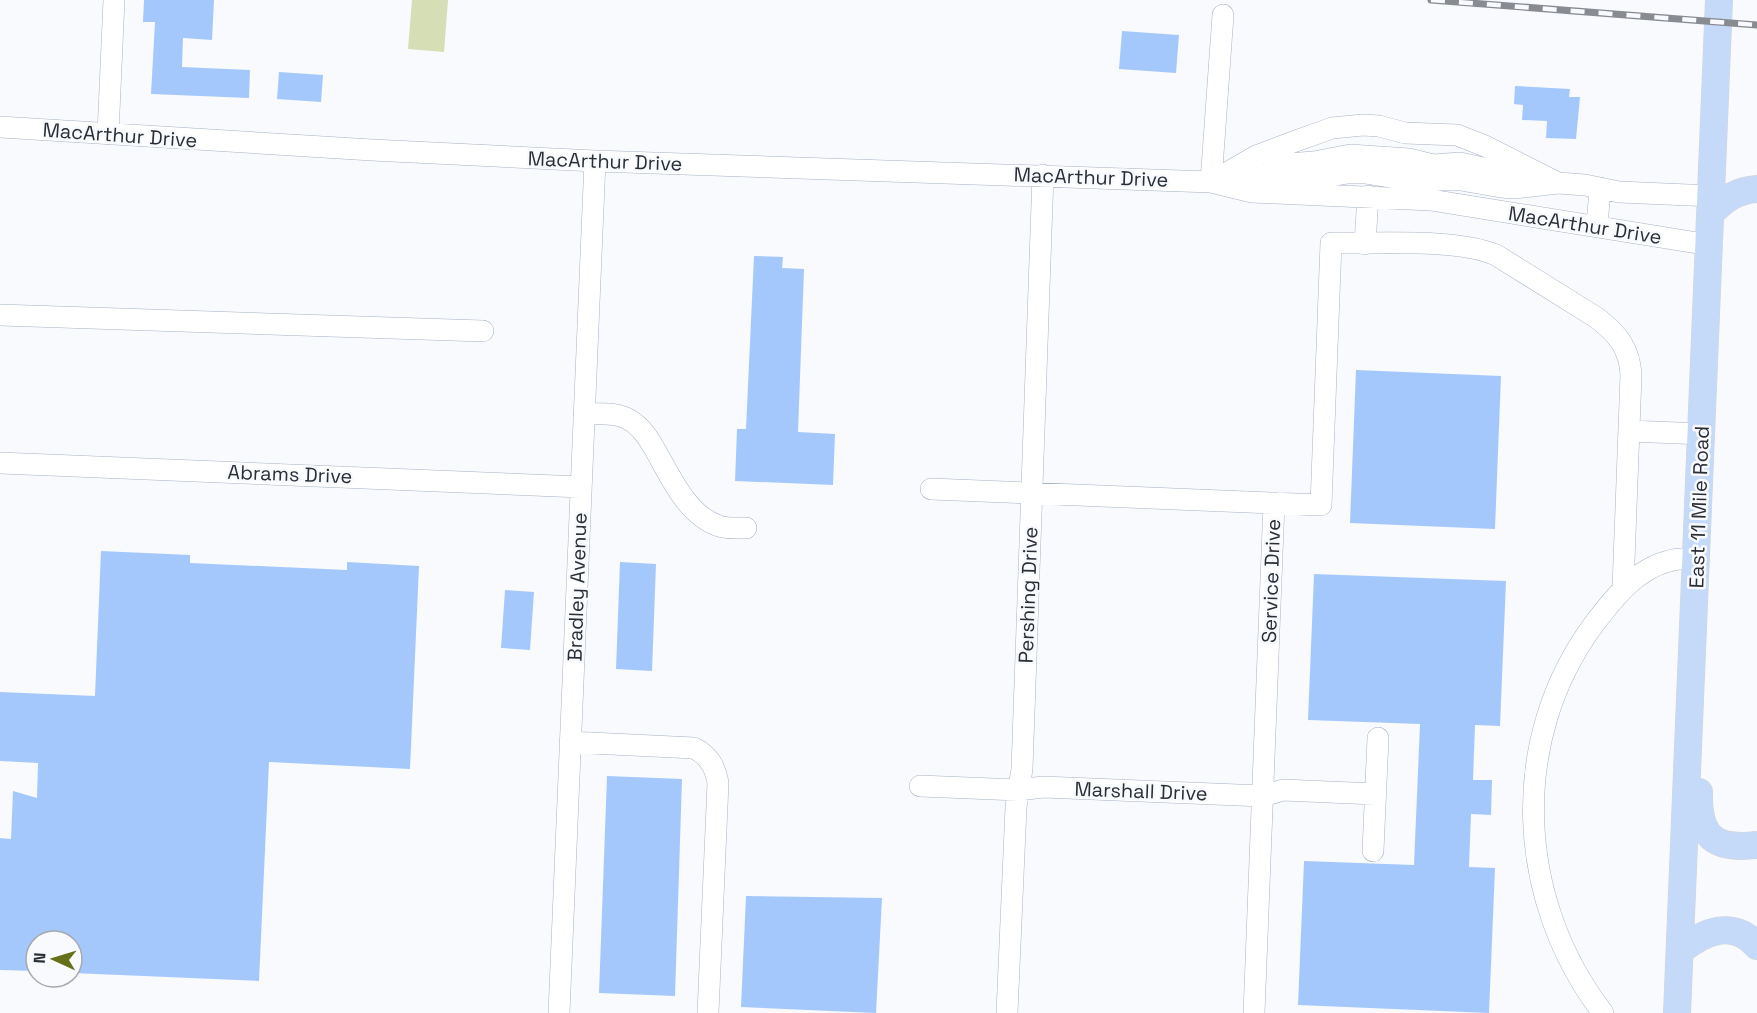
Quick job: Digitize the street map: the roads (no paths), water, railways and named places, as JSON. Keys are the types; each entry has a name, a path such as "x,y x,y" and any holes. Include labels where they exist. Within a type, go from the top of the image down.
{"main road":[{"name":"East 11 Mile Road","path":"1677,1013 1719,0"},
{"path":"1711,204 1735,193 1757,189"},
{"path":"1696,558 1707,614 1699,787 1700,816 1706,832 1716,841 1732,846 1757,845"},
{"path":"1680,951 1704,934 1719,930 1742,934 1757,946"}],"street":[{"path":"108,134 114,0"},
{"path":"1219,177 1223,15"},
{"path":"1219,177 1256,156 1332,128 1379,126 1405,133 1457,135 1485,146 1550,180"},
{"name":"MacArthur Drive","path":"0,127 595,161 1043,176 1219,177 1252,192 1431,200 1710,245"},
{"name":"Bradley Avenue","path":"558,1013 595,161"},
{"path":"1219,177 1317,178 1365,173 1408,180 1461,180 1514,188 1550,180"},
{"name":"Pershing Drive","path":"1007,1013 1016,807 1022,769 1043,176"},
{"name":"MacArthur Drive","path":"1550,180 1711,204"},
{"path":"1597,226 1600,188"},
{"path":"1368,196 1365,244 1482,249 1497,255 1597,318 1619,338 1630,362 1630,431 1623,588"},
{"name":"Service Drive","path":"1254,1013 1274,503 1321,505 1331,243 1365,244"},
{"path":"0,315 483,332"},
{"path":"584,414 616,415 633,422 642,429 678,490 699,513 715,525 747,528"},
{"path":"1630,431 1702,434"},
{"name":"Abrams Drive","path":"0,464 581,487"},
{"path":"931,489 1274,503"},
{"path":"1603,1013 1577,976 1563,949 1548,910 1539,875 1534,840 1533,800 1538,755 1558,689 1572,658 1589,631 1623,588 1652,568 1670,560 1696,558"},
{"path":"1373,851 1378,738"},
{"path":"570,742 687,747 708,758 715,769 718,783 708,1013"},
{"name":"Marshall Drive","path":"920,786 1019,790 1043,787 1263,796 1283,790 1375,794"}],"railway":[{"path":"1431,0 1757,25"}]}
